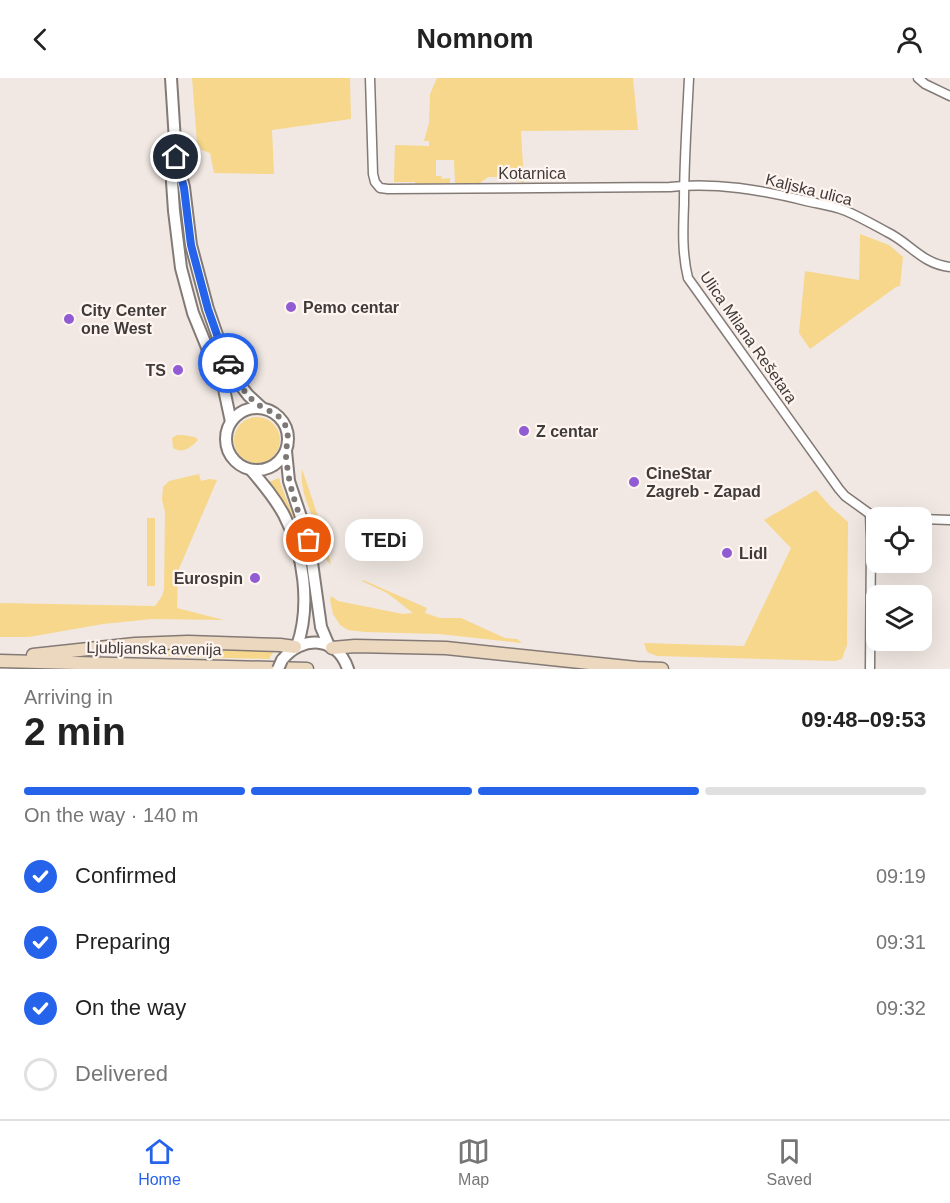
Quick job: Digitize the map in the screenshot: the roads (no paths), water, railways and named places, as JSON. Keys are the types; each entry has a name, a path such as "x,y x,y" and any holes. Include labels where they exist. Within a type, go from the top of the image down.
{"main road":[{"path":"0,660 153,643 188,642 296,647"},
{"path":"331,647 455,649 662,669"},
{"name":"Ljubljanska avenija","path":"0,660 307,669"}],"street":[{"path":"171,78 176,157 184,188 191,245 208,309 222,349 238,382 262,408 277,414 288,431 286,452 289,481 309,540 321,627 331,647"},
{"name":"Kotarnica","path":"370,78 373,174 380,188 670,188 684,186"},
{"name":"Ulica Milana Rešetara","path":"689,78 683,244 688,278 827,474 845,496 866,511"},
{"path":"918,78 950,96"},
{"path":"176,157 172,182 181,268 193,313 224,389 231,422"},
{"name":"Kaljska ulica","path":"684,186 716,185 754,190 785,195 845,211 891,234 928,261 950,267"},
{"path":"262,408 252,408 236,415 226,432 227,451 233,460 251,470 272,467 281,460 286,452"},
{"path":"251,470 272,495 284,515 292,532 299,557 305,606 303,625 296,647"},
{"path":"932,519 950,520"},
{"path":"870,669 871,573"},
{"path":"280,665 287,653 296,647 315,642 331,647 339,653 347,665"}],"place":[{"name":"Pemo centar","path":"291,307"},
{"name":"City Center one West","path":"69,319"},
{"name":"TS","path":"178,370"},
{"name":"Z centar","path":"524,431"},
{"name":"CineStar Zagreb - Zapad","path":"634,482"},
{"name":"TEDi","path":"309,540"},
{"name":"Lidl","path":"727,553"},
{"name":"Eurospin","path":"255,578"}]}
